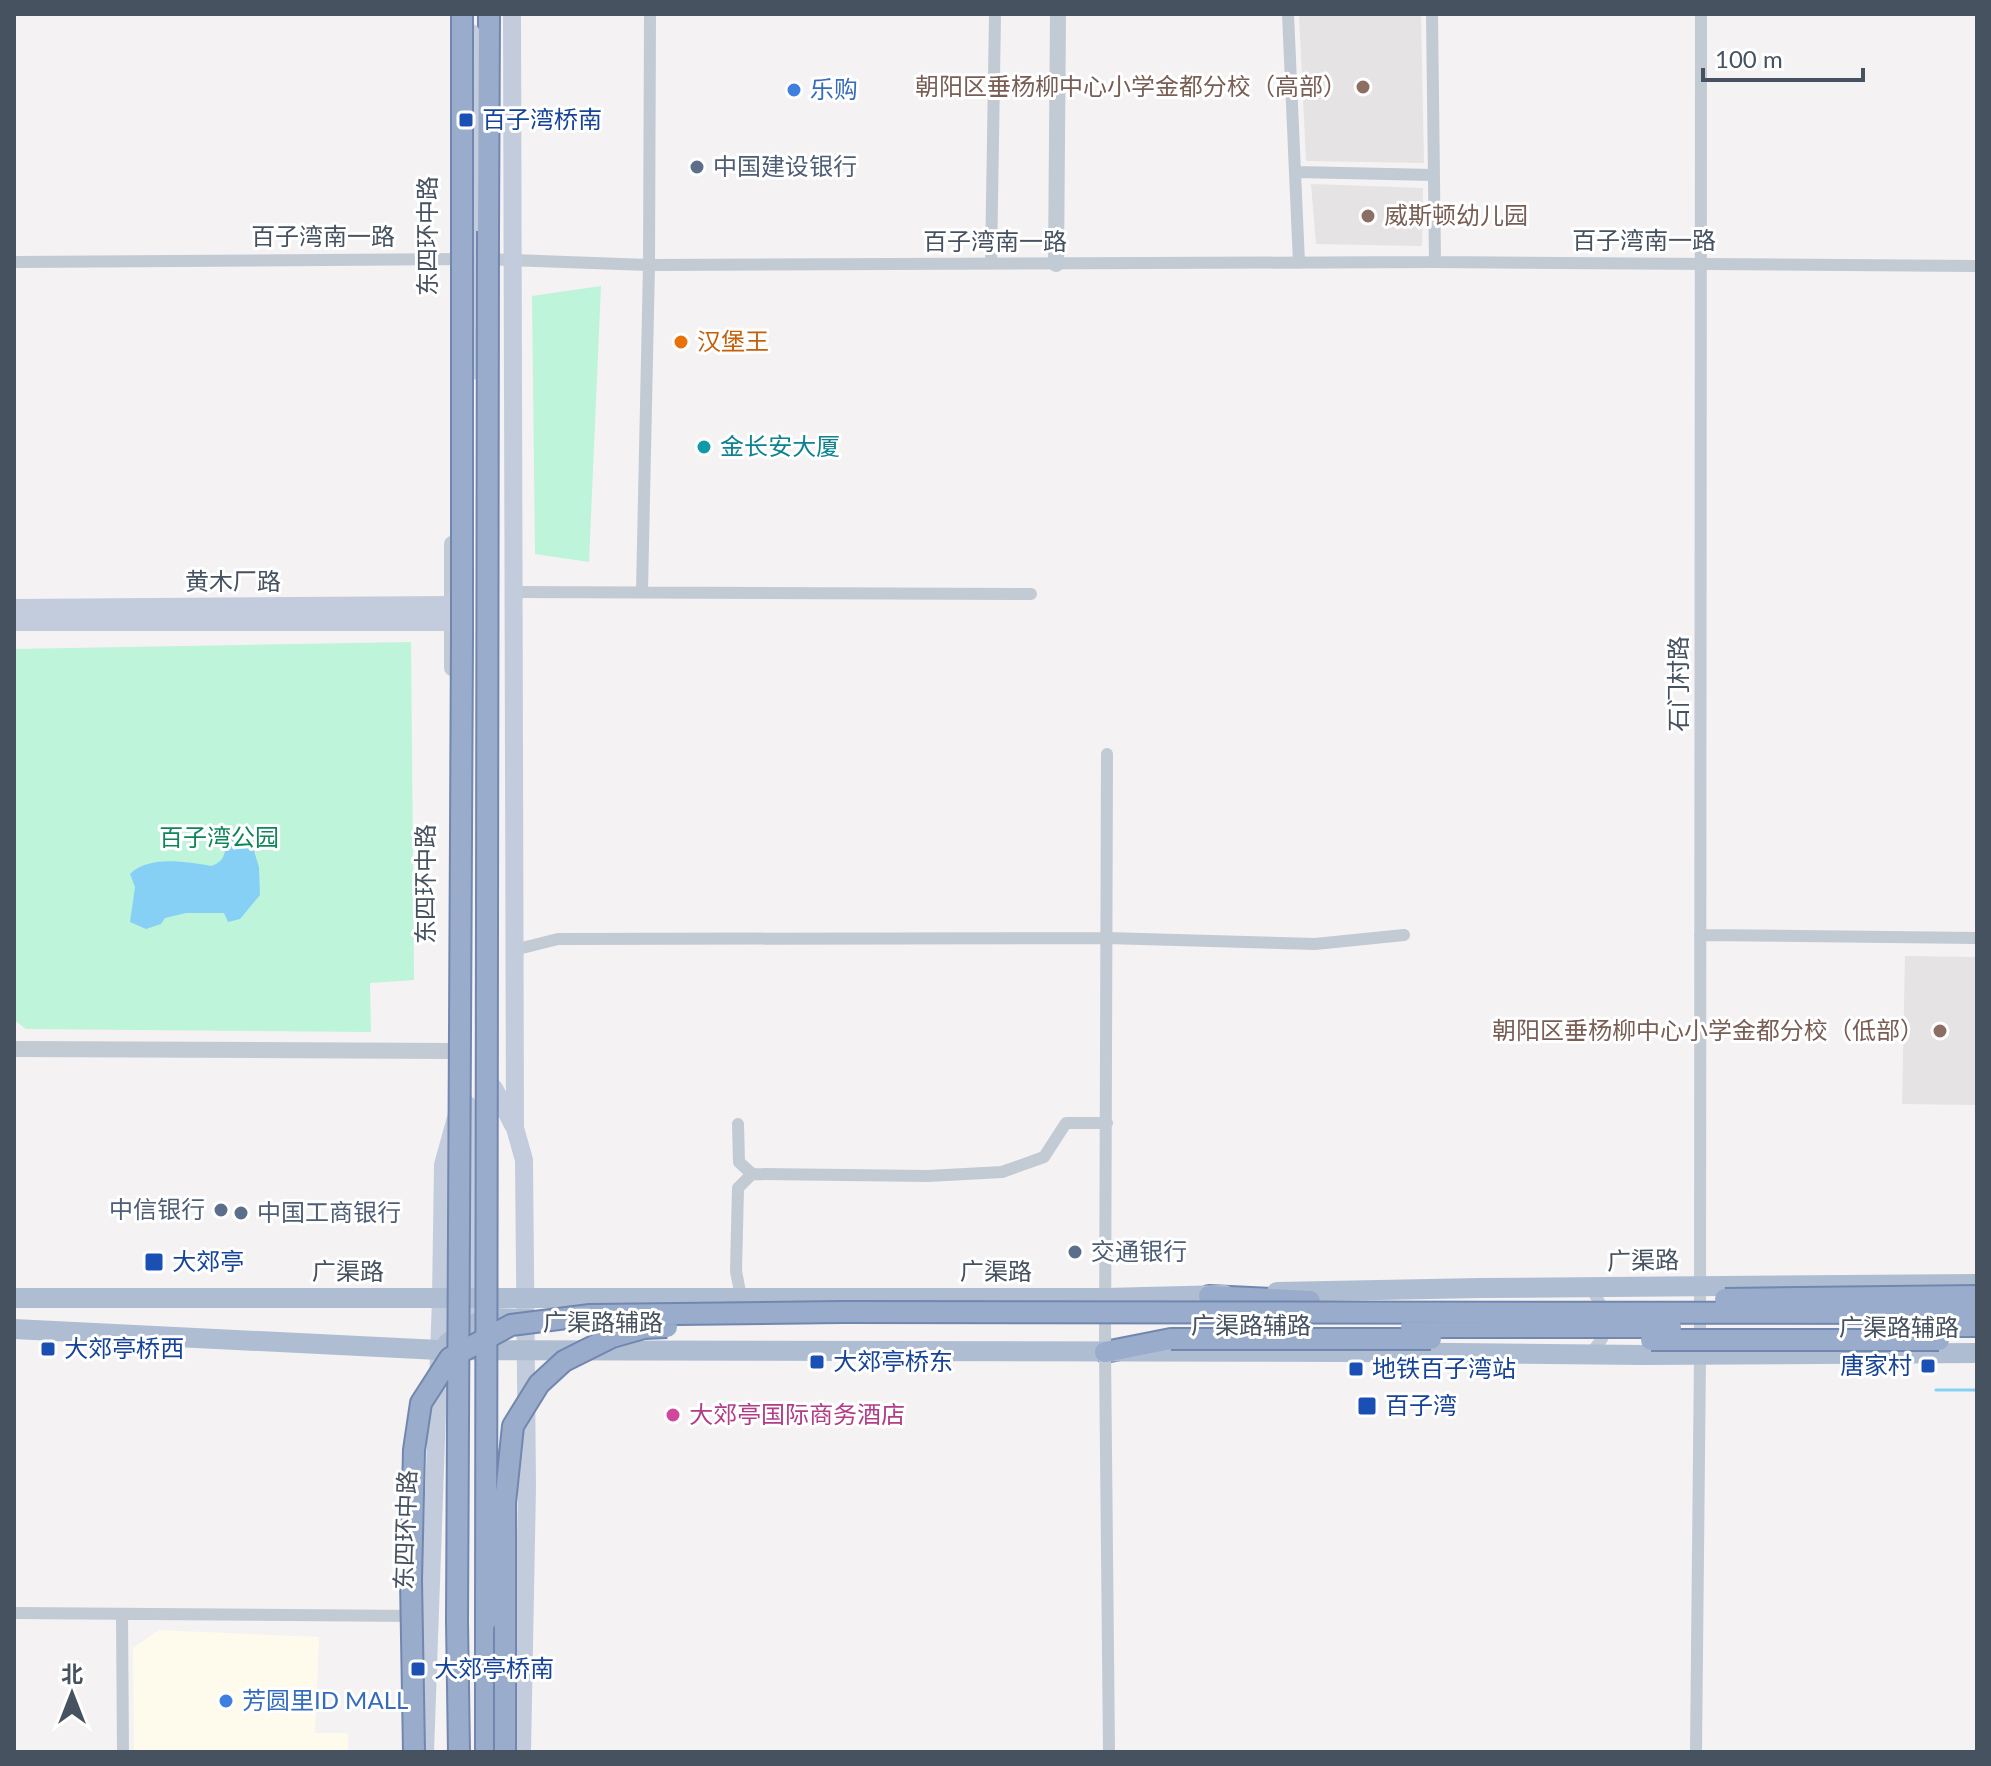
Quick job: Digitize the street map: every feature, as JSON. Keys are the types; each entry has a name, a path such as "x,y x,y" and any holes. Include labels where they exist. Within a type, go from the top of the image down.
{"highway":[{"name":"东四环中路","path":"459,1752 462,14"},
{"path":"486,1752 489,14"},
{"path":"1209,1296 1310,1301 1977,1296"},
{"name":"广渠路","path":"414,1752 411,1580 413,1465 421,1403 450,1358 511,1325 590,1315 826,1312 1933,1313 1977,1310"},
{"path":"505,1752 505,1503 513,1426 547,1376 564,1361 612,1337 644,1328 745,1325 1977,1326"},
{"path":"1105,1352 1171,1339 1977,1339"}],"main road":[{"name":"东四环中路","path":"469,14 476,120 463,259 467,1089 484,1192"},
{"name":"东四环中路","path":"495,14 514,592 515,1128 524,1160 527,1487 522,1752"},
{"name":"东四环中路","path":"483,1350 484,1192 494,1088 504,260 512,14"},
{"name":"黄木厂路","path":"14,608 452,614"},
{"path":"14,622 452,614"},
{"path":"494,1088 515,1128"},
{"path":"452,1129 467,1089"},
{"name":"东四环中路","path":"425,1752 443,1165 452,1129"},
{"name":"广渠路","path":"14,1298 441,1298 484,1308 525,1297 1106,1298 1311,1290 1977,1284"},
{"path":"603,1318 638,1311 659,1297"},
{"path":"439,1350 484,1308 525,1319 710,1317 731,1311 741,1297"},
{"path":"14,1329 439,1350 525,1349"},
{"name":"广渠路辅路","path":"525,1349 1587,1355 1977,1353"}],"street":[{"name":"东四环中路","path":"452,1129 452,614 463,259 455,14"},
{"path":"642,591 649,265 650,14"},
{"path":"991,264 995,14"},
{"path":"1056,264 1058,14"},
{"path":"1288,14 1299,263"},
{"path":"1432,14 1435,262"},
{"name":"石门村路","path":"1696,1752 1700,1355 1701,14"},
{"path":"1297,172 1434,175"},
{"name":"百子湾南一路","path":"14,262 463,259 649,265 1435,262 1977,266"},
{"path":"514,592 1031,594"},
{"path":"1107,754 1105,1352 1109,1752"},
{"path":"514,950 558,939 1107,938 1315,944 1404,935"},
{"path":"1700,935 1977,938"},
{"path":"14,1049 453,1051"},
{"path":"738,1124 739,1162 752,1174 928,1176 1002,1172 1044,1157 1066,1123 1107,1123"},
{"path":"741,1297 736,1271 738,1188 752,1174"},
{"path":"1807,1286 1782,1320 1786,1335 1808,1354"},
{"path":"1587,1355 1599,1346 1606,1333 1604,1307 1590,1287"},
{"path":"14,1613 429,1616"},
{"path":"122,1614 123,1752"}],"shaded area":[{"name":"朝阳区垂杨柳中心小学金都分校（高部）","path":"1299,14 1421,14 1424,163 1306,161"},
{"name":"威斯顿幼儿园","path":"1311,184 1423,188 1422,246 1316,244"},
{"name":"朝阳区垂杨柳中心小学金都分校（低部）","path":"1905,956 1977,957 1977,1105 1902,1104"},
{"name":"芳圆里ID MALL","path":"159,1630 319,1637 315,1733 348,1733 348,1752 134,1752 133,1648"}],"green space":[{"path":"601,286 589,562 535,554 532,296"},
{"name":"百子湾公园","path":"411,642 414,980 370,983 371,1032 26,1029 14,1020 14,649"}],"water":[{"path":"250,838 259,867 260,895 240,919 228,922 224,913 186,913 165,918 161,924 146,929 130,922 135,887 130,874 138,868 169,861 211,866 222,859 229,839"}],"waterway":[{"path":"1936,1390 1977,1390"}],"place":[{"name":"朝阳区垂杨柳中心小学金都分校（高部）","path":"1363,87"},
{"name":"乐购","path":"794,90"},
{"name":"百子湾桥南","path":"466,120"},
{"name":"中国建设银行","path":"697,167"},
{"name":"威斯顿幼儿园","path":"1368,216"},
{"name":"汉堡王","path":"681,342"},
{"name":"金长安大厦","path":"704,447"},
{"name":"朝阳区垂杨柳中心小学金都分校（低部）","path":"1940,1031"},
{"name":"中信银行","path":"221,1210"},
{"name":"中国工商银行","path":"241,1213"},
{"name":"交通银行","path":"1075,1252"},
{"name":"大郊亭","path":"154,1262"},
{"name":"大郊亭桥西","path":"48,1349"},
{"name":"大郊亭桥东","path":"817,1362"},
{"name":"唐家村","path":"1928,1366"},
{"name":"地铁百子湾站","path":"1356,1369"},
{"name":"百子湾","path":"1367,1406"},
{"name":"大郊亭国际商务酒店","path":"673,1415"},
{"name":"大郊亭桥南","path":"418,1669"},
{"name":"芳圆里ID MALL","path":"226,1701"}]}
